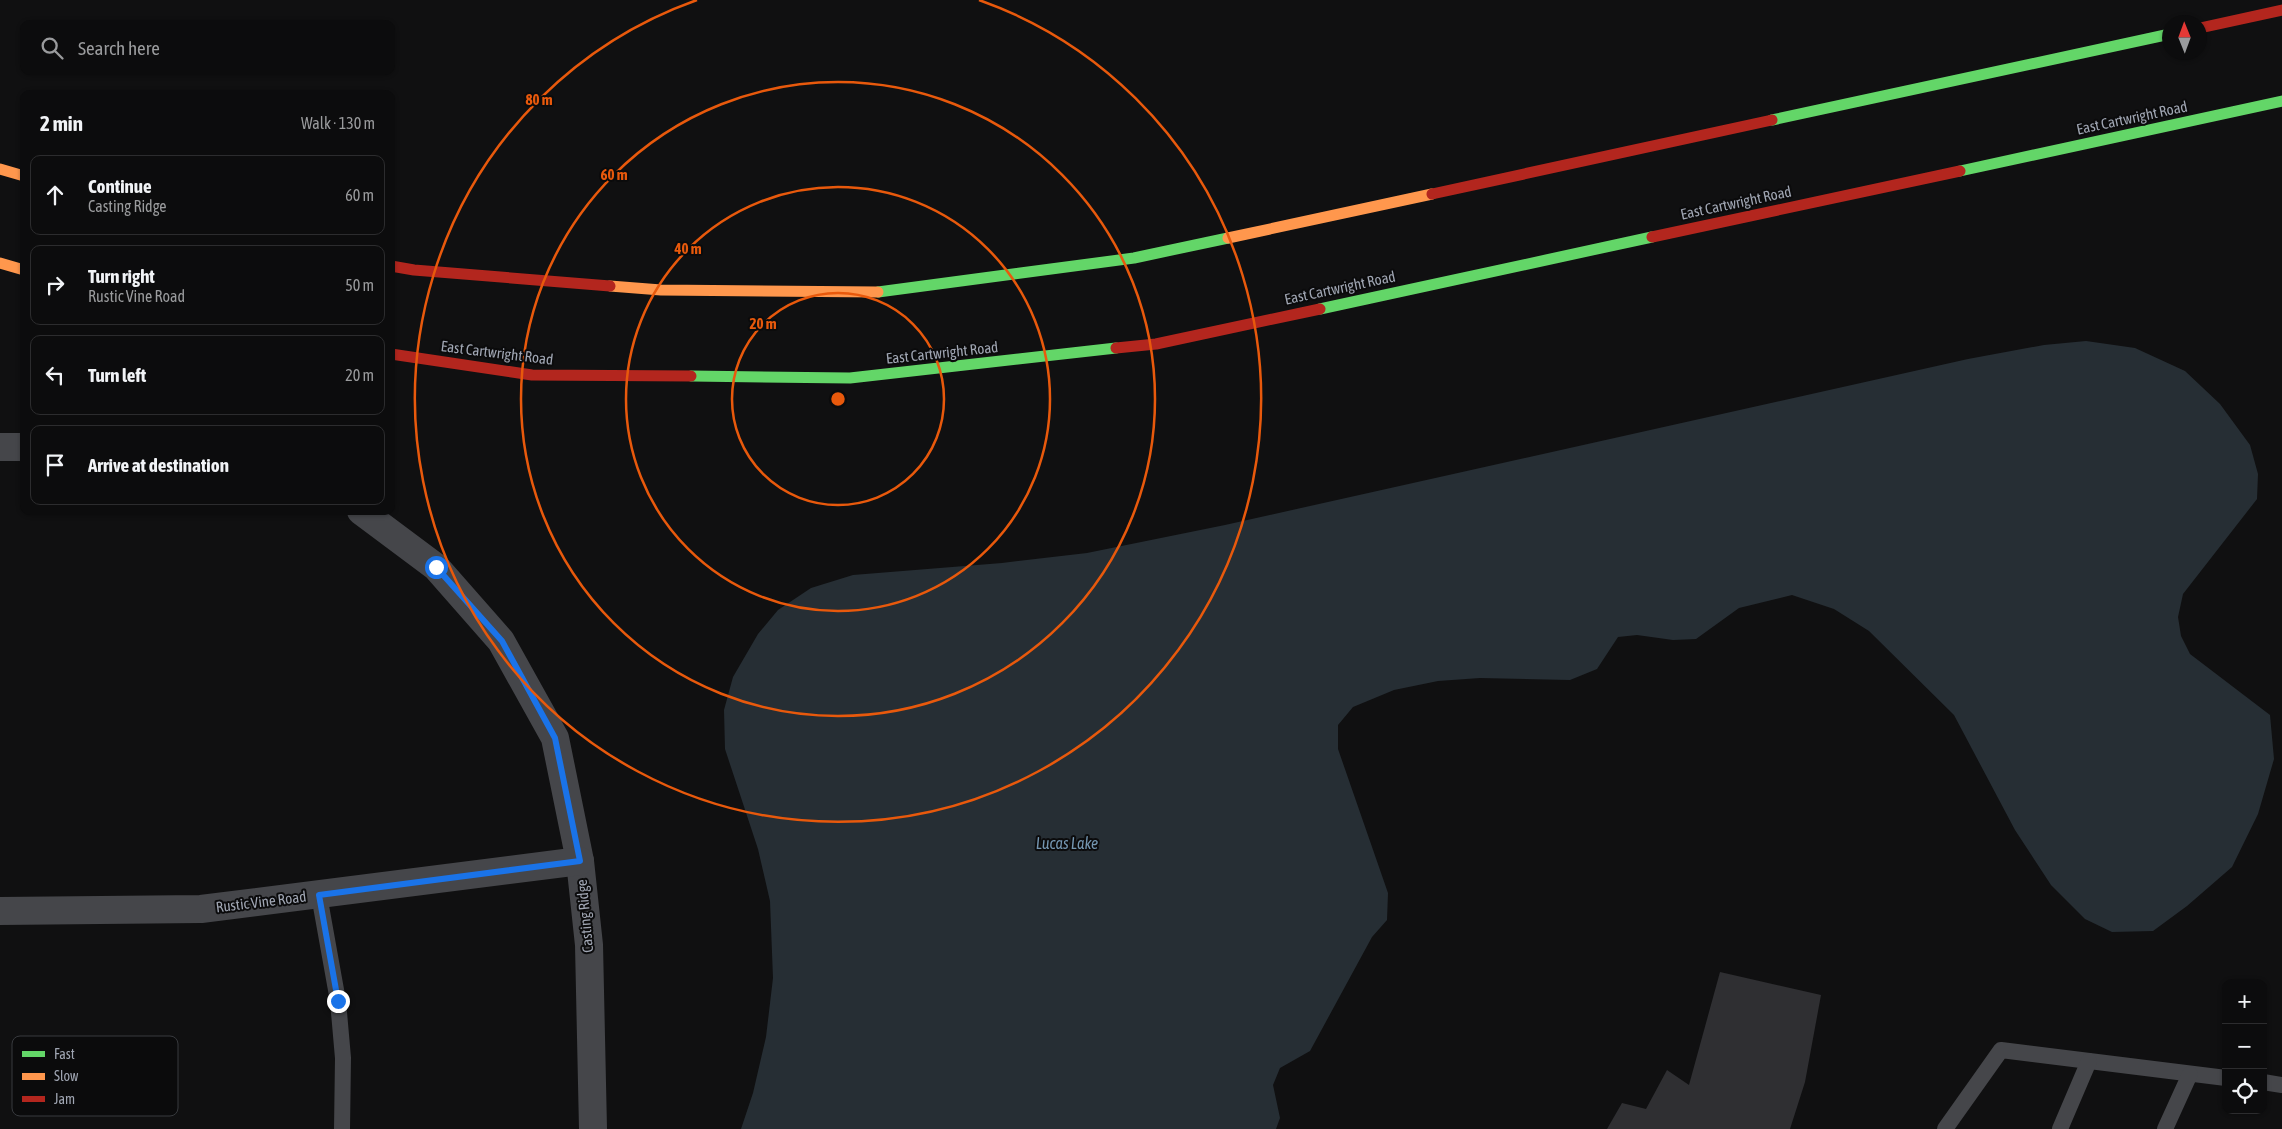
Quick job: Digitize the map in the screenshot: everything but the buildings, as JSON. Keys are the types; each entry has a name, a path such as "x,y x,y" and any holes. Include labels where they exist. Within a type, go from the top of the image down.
{"main road":[{"path":"2207,26 2282,10"},
{"path":"395,267 414,270 661,290 875,292 1134,258 2162,36"},
{"name":"East Cartwright Road","path":"395,355 532,375 850,378 1156,344 2282,100"},
{"path":"0,169 20,175"},
{"path":"0,263 20,269"}],"street":[{"path":"0,447 20,447"},
{"name":"Casting Ridge","path":"366,515 436,567 502,641 555,738 580,861 589,946 593,1129"},
{"name":"Rustic Vine Road","path":"0,911 201,909 580,861"}],"lane":[{"path":"319,895 338,1001 343,1058 342,1129"},
{"path":"1945,1129 2001,1050 2222,1078"},
{"path":"2060,1129 2089,1061"},
{"path":"2165,1129 2190,1074"},
{"path":"2267,1082 2282,1084"}],"water":[{"name":"Lucas Lake","path":"2086,341 2135,348 2185,371 2220,404 2250,445 2258,474 2257,499 2183,594 2178,617 2181,636 2190,654 2270,715 2274,759 2258,814 2232,867 2187,906 2153,931 2112,932 2085,919 2051,885 2015,830 1954,715 1869,631 1834,609 1792,595 1739,608 1696,639 1673,640 1637,635 1618,637 1597,669 1570,680 1480,678 1438,681 1394,690 1353,707 1338,725 1338,749 1388,893 1387,920 1372,937 1310,1051 1280,1068 1273,1085 1280,1118 1276,1129 741,1129 753,1093 766,1037 773,978 770,901 758,849 725,749 724,710 733,677 758,634 778,610 811,588 853,575 1002,563 1087,553 1225,525 1968,359 2044,345"}],"traffic: fast":[{"path":"1772,120 2162,36"},
{"path":"1960,171 2282,101"},
{"path":"1320,309 1652,237"},
{"path":"878,292 1134,258 1228,238"},
{"path":"691,376 850,378 1116,348"}],"traffic: slow":[{"path":"0,169 20,175"},
{"path":"1228,238 1432,194"},
{"path":"0,263 20,269"},
{"path":"610,286 661,290 878,292"}],"traffic: jam":[{"path":"2207,26 2282,10"},
{"path":"1432,194 1772,120"},
{"path":"1652,237 1960,171"},
{"path":"395,267 414,270 610,286"},
{"path":"1116,348 1156,344 1320,309"},
{"path":"395,355 532,375 691,376"}],"route":[{"path":"338,1001 319,895 580,861 555,738 502,641 436,567"}]}
